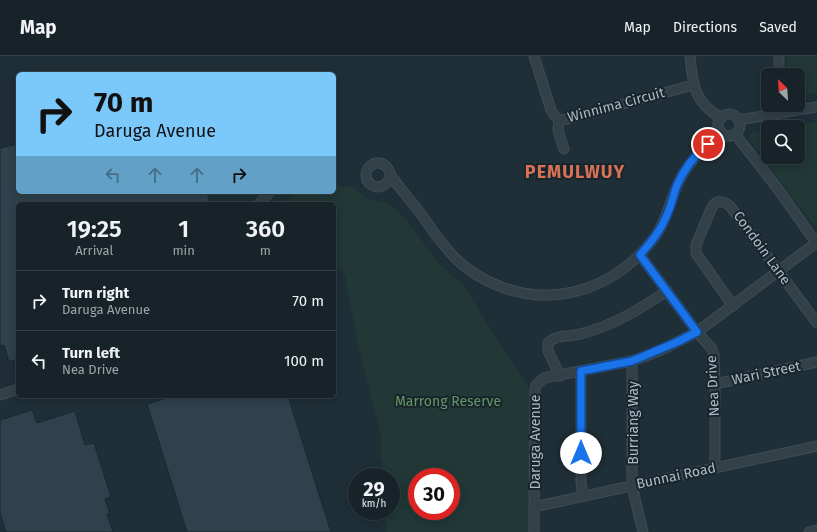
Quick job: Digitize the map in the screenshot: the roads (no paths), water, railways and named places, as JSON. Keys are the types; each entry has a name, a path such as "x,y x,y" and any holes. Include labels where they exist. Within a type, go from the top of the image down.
{"street":[{"name":"Winnima Circuit","path":"534,56 551,110 559,120 568,119 693,85"},
{"path":"690,56 693,85 703,104 721,118"},
{"path":"779,56 779,68"},
{"path":"805,108 817,107"},
{"path":"738,120 768,112"},
{"path":"725,115 732,115 738,120 740,128 735,134 728,136 721,132 718,125 721,118 725,115"},
{"path":"559,120 558,131 564,149"},
{"path":"405,195 389,187 378,187 370,184 366,177 368,169 374,164 381,163 388,167 390,174 401,187 405,195 441,241 462,264 476,275 494,284 517,292 534,295 568,293 592,287 611,278 640,255 656,237 667,217 677,186 685,170 693,158 721,132"},
{"path":"735,134 817,244"},
{"path":"382,186 388,182 390,174"},
{"path":"261,202 268,194"},
{"name":"Condoin Lane","path":"733,306 696,253 696,245 714,203 723,201 730,206 817,323"},
{"name":"Daruga Avenue","path":"534,532 536,385 544,378 632,361 665,348 697,332 817,244"},
{"name":"Nea Drive","path":"640,255 697,332 712,349 714,354 715,468"},
{"path":"560,376 548,351 548,343 551,340 555,337 575,335 610,325 641,308 667,291"},
{"name":"Burriang Way","path":"632,361 632,486 643,532"},
{"name":"Wari Street","path":"715,384 817,362"},
{"path":"581,371 581,483 583,496"},
{"path":"0,395 16,390"},
{"name":"Bunnai Road","path":"534,507 817,446"},
{"path":"809,532 817,530"}],"district":[{"name":"PEMULWUY","path":"575,172"}],"park label":[{"name":"Marrong Reserve","path":"448,401"}]}
